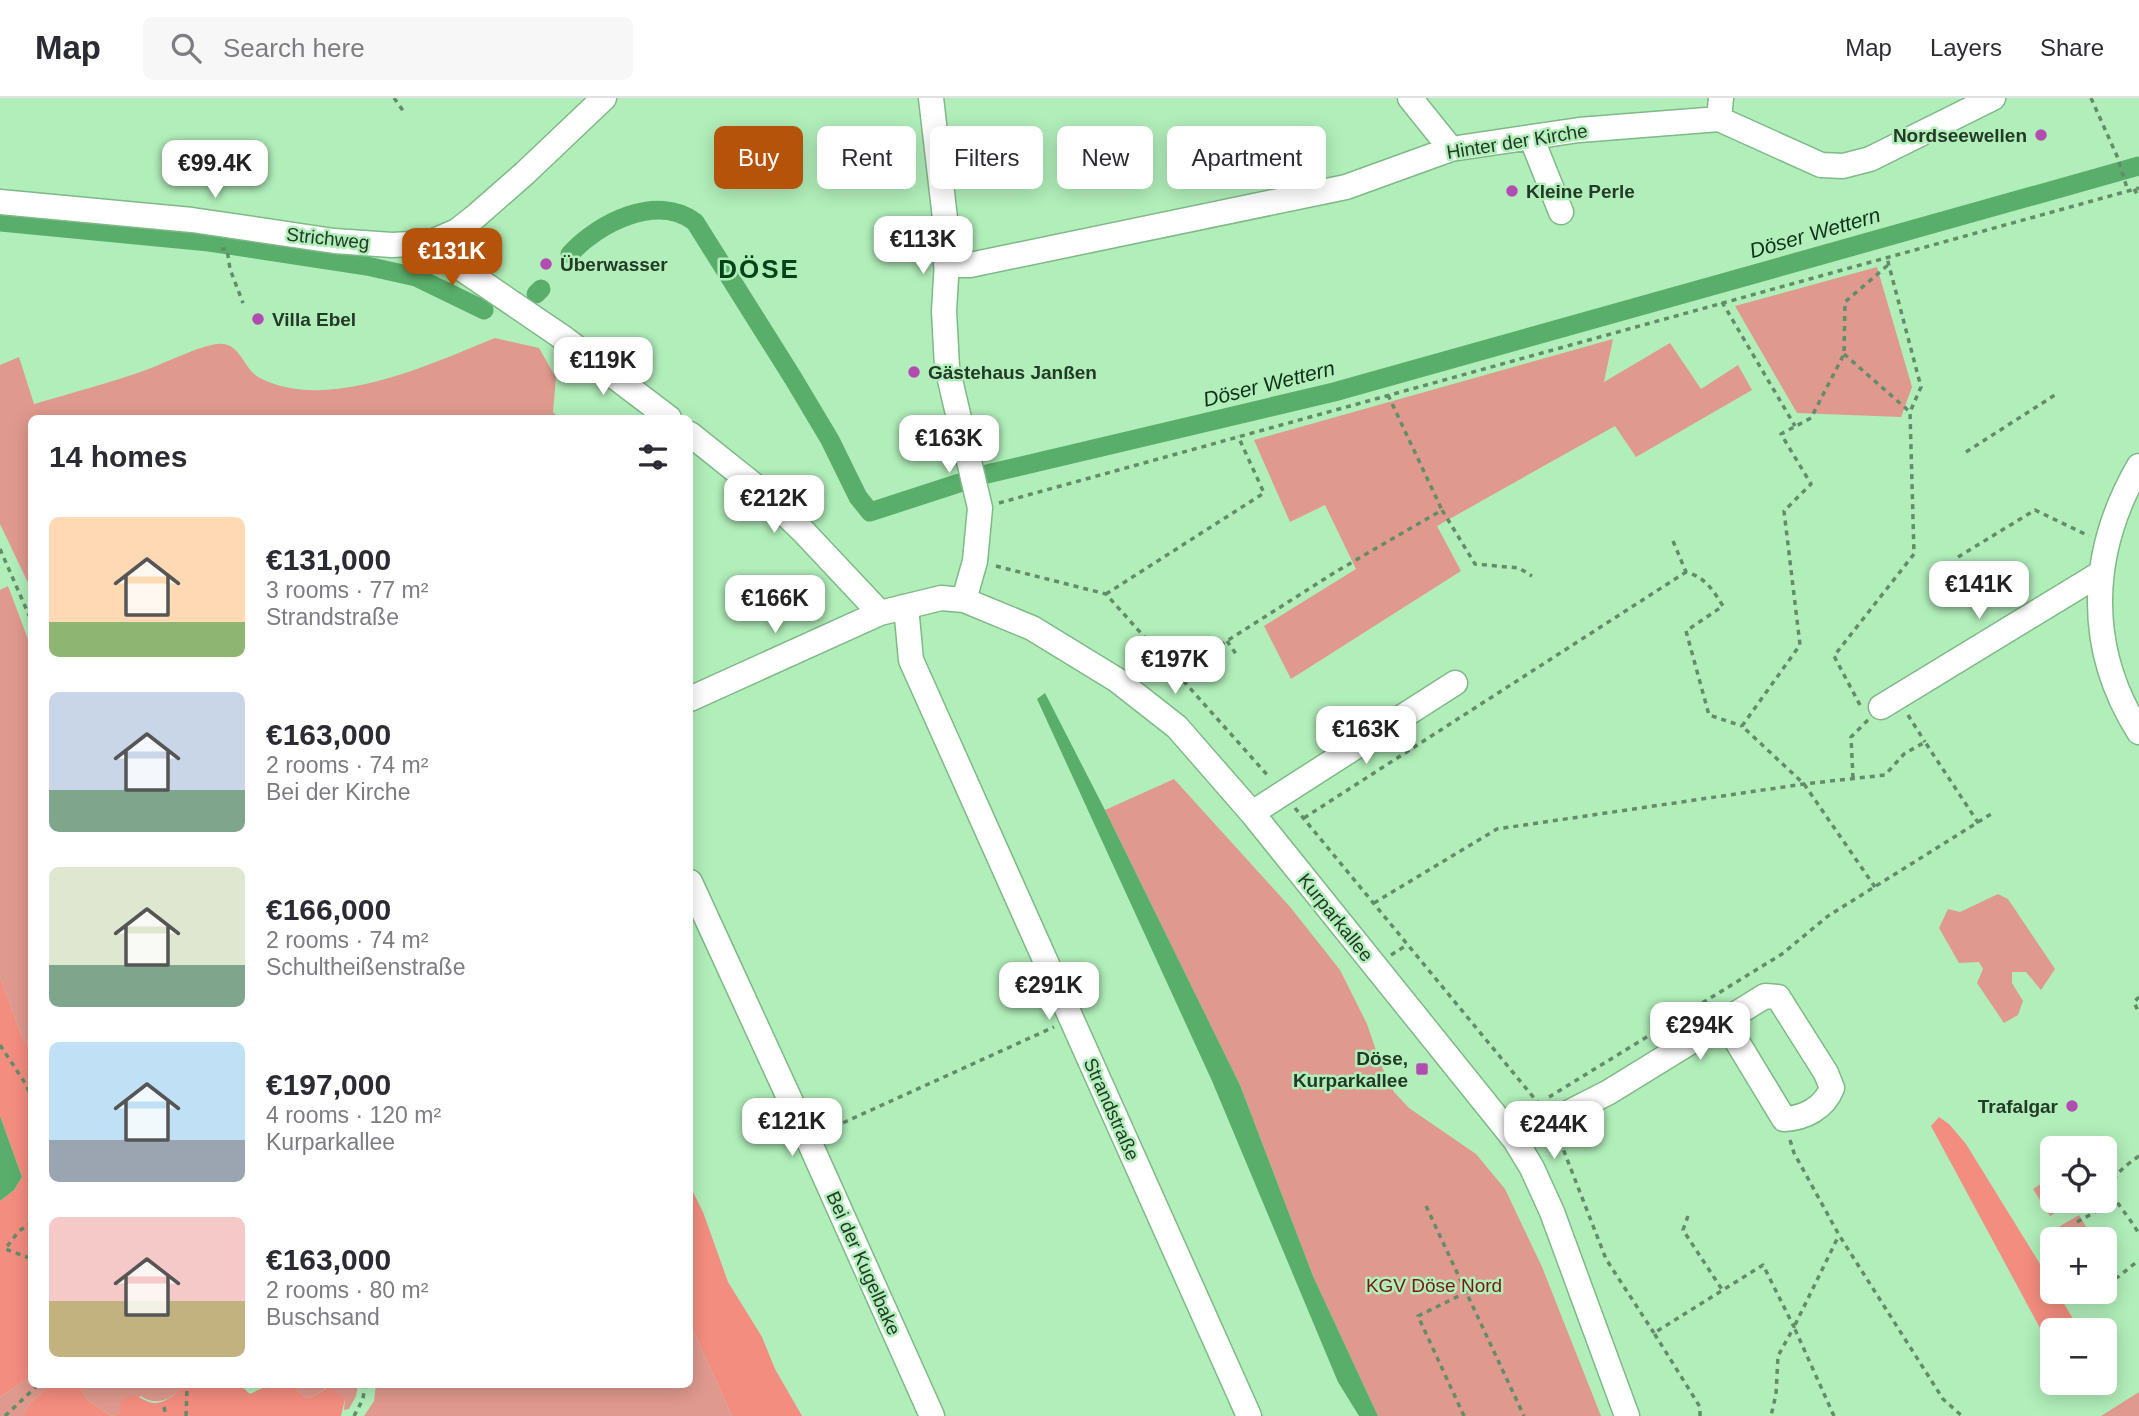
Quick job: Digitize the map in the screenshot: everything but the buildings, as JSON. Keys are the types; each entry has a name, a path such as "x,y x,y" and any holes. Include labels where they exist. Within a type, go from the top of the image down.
{"street":[{"name":"Strichweg","path":"0,202 192,220 334,241 392,245 429,243 457,231 476,216 604,98"},
{"path":"931,98 948,244 945,346 947,367 979,502 975,561 964,600"},
{"path":"1410,98 1451,149"},
{"name":"Hinter der Kirche","path":"946,265 970,265 1346,187 1451,149 1720,108 1821,165 1843,166 1870,159 1993,98"},
{"path":"1531,137 1561,212"},
{"path":"429,243 440,254 565,339 665,415"},
{"path":"693,436 760,490 891,610"},
{"path":"2136,722 2107,665 2099,616 2101,573 2106,544 2124,491 2139,466"},
{"path":"1877,708 2101,573"},
{"name":"Kurparkallee","path":"693,698 891,610 941,598 964,600 1032,628 1117,680 1177,727 1252,813 1515,1140 1532,1168 1552,1212 1627,1416"},
{"name":"Strandstraße","path":"891,610 906,617 911,660 1249,1416"},
{"path":"1252,813 1455,683"},
{"name":"Bei der Kugelbake","path":"693,889 932,1416"},
{"path":"1515,1140 1608,1091 1724,1020 1765,996 1779,998 1826,1073 1832,1088 1827,1101 1801,1118 1784,1119 1724,1020"}],"path":[{"path":"394,98 404,112"},
{"path":"2091,98 2128,191"},
{"path":"979,502 1238,436 2137,188 2139,197"},
{"path":"220,249 227,249 230,269 243,303"},
{"path":"1887,258 1921,387 1910,412 1914,554 1834,656 1877,708 1925,742 1979,824"},
{"path":"1742,726 1800,645 1784,511 1811,484 1780,433 1811,418 1844,354 1845,302 1888,265"},
{"path":"1722,302 1795,426"},
{"path":"1844,354 1910,412"},
{"path":"1966,452 2057,393"},
{"path":"1388,394 1442,510 1475,564 1518,568 1532,576"},
{"path":"1106,594 1264,493 1238,436"},
{"path":"1178,673 1336,570 1442,510"},
{"path":"1958,557 2035,510 2106,544"},
{"path":"1674,541 1686,572"},
{"path":"0,550 28,613"},
{"path":"1304,818 1686,572 1699,575 1711,587 1723,606 1686,631 1709,715 1742,726 1804,784 1875,887"},
{"path":"1227,641 1236,654"},
{"path":"1117,680 1153,645"},
{"path":"1853,778 1851,737 1877,708"},
{"path":"1374,903 1497,829 1804,784 1885,775 1904,754 1925,742"},
{"path":"1700,1416 1700,1407 1606,1259 1553,1121 1538,1103 1782,954 1828,916 1979,824 1991,814"},
{"path":"2139,997 2134,1002 2139,1013"},
{"path":"808,1139 1072,1019"},
{"path":"0,1045 28,1088"},
{"path":"1784,1119 1794,1153 1839,1236 1943,1399 1962,1416"},
{"path":"2117,1173 2139,1156"},
{"path":"2117,1202 2139,1234"},
{"path":"1426,1206 1524,1416"},
{"path":"2077,1222 2094,1213"},
{"path":"1688,1216 1684,1230 1723,1291"},
{"path":"28,1225 19,1231 5,1249 28,1258"},
{"path":"1771,1416 1779,1356 1839,1236"},
{"path":"2117,1277 2139,1260"},
{"path":"1654,1333 1763,1265 1833,1416"},
{"path":"1464,1416 1418,1316 1467,1292"},
{"path":"5,1416 35,1388"},
{"path":"186,1416 188,1388"},
{"path":"354,1416 363,1399 364,1388"},
{"path":"164,1407 166,1416"}],"green space":[{"path":"1877,267 1912,387 1901,417 1797,413 1735,306"},
{"path":"495,338 539,348 556,378 553,412 556,415 28,415 28,583 0,524 0,365 19,357 34,404 132,375 217,344 225,344 237,351 249,369 260,378 287,387 316,390 347,388 379,381"},
{"path":"1613,339 1604,382 1670,343 1701,389 1738,365 1752,390 1636,457 1615,426 1437,526 1461,571 1291,679 1264,626 1356,569 1325,505 1290,522 1254,440"},
{"path":"8,586 28,639 28,1049 0,977 0,590"},
{"name":"KGV Döse Nord","path":"1174,779 1291,908 1340,970 1367,1024 1381,1065 1394,1092 1409,1108 1476,1154 1505,1189 1542,1267 1601,1416 1378,1416 1313,1276 1240,1085 1105,810"},
{"path":"1998,894 2008,899 2055,969 2041,990 2026,972 2012,972 2012,983 2023,1001 2018,1015 2004,1023 1977,983 1983,969 1979,962 1959,963 1939,928 1948,909 1960,912"},
{"path":"2040,1184 2040,1200 2033,1189"},
{"path":"2079,1215 2086,1227 2058,1227"},
{"path":"693,1330 732,1416 364,1416 374,1401 376,1388 693,1388"},
{"path":"28,1378 28,1388 47,1388 29,1404 22,1416 0,1416 0,1397"},
{"path":"181,1388 164,1400 147,1400 141,1396 111,1416 88,1400 82,1390"},
{"path":"296,1388 326,1388 307,1398"},
{"path":"326,1388 357,1388 349,1409 344,1410 345,1399"},
{"path":"2139,1392 2139,1416 2101,1416"}],"shaded area":[{"path":"1045,693 1240,1085 1313,1276 1378,1416 1359,1416 1338,1382 1212,1081 1037,699"},
{"path":"0,977 28,1048 28,1378 0,1397 0,1201 14,1190 22,1177 0,1116"},
{"path":"0,1116 22,1177 14,1190 0,1201"},
{"path":"1939,1117 1949,1124 1966,1144 2040,1264 2040,1304 2064,1304 2073,1318 2040,1318 2040,1328 1931,1126"},
{"path":"693,1192 728,1282 762,1337 775,1369 802,1416 732,1416 693,1330"},
{"path":"47,1388 82,1388 88,1400 111,1416 22,1416 29,1404"},
{"path":"181,1388 243,1388 250,1394 263,1388 296,1388 307,1398 327,1388 345,1399 341,1416 111,1416 119,1413 121,1402 127,1396 159,1403"}],"waterway":[{"name":"Döser Wettern","path":"570,254 596,232 612,223 646,211 663,210 680,214 695,222 793,378 830,440 858,497 870,512 987,474 1334,392 2139,166"},
{"name":"Döser Wettern","path":"0,222 209,242 367,266 416,277 484,310"},
{"name":"Döser Wettern","path":"536,294 541,289"}],"place":[{"name":"Nordseewellen","path":"2041,135"},
{"name":"Kleine Perle","path":"1512,191"},
{"name":"Überwasser","path":"546,264"},
{"name":"Villa Ebel","path":"258,319"},
{"name":"Gästehaus Janßen","path":"914,372"},
{"name":"Döse, Kurparkallee","path":"1422,1069"},
{"name":"Trafalgar","path":"2072,1106"}],"district":[{"name":"DÖSE","path":"759,269"}]}
